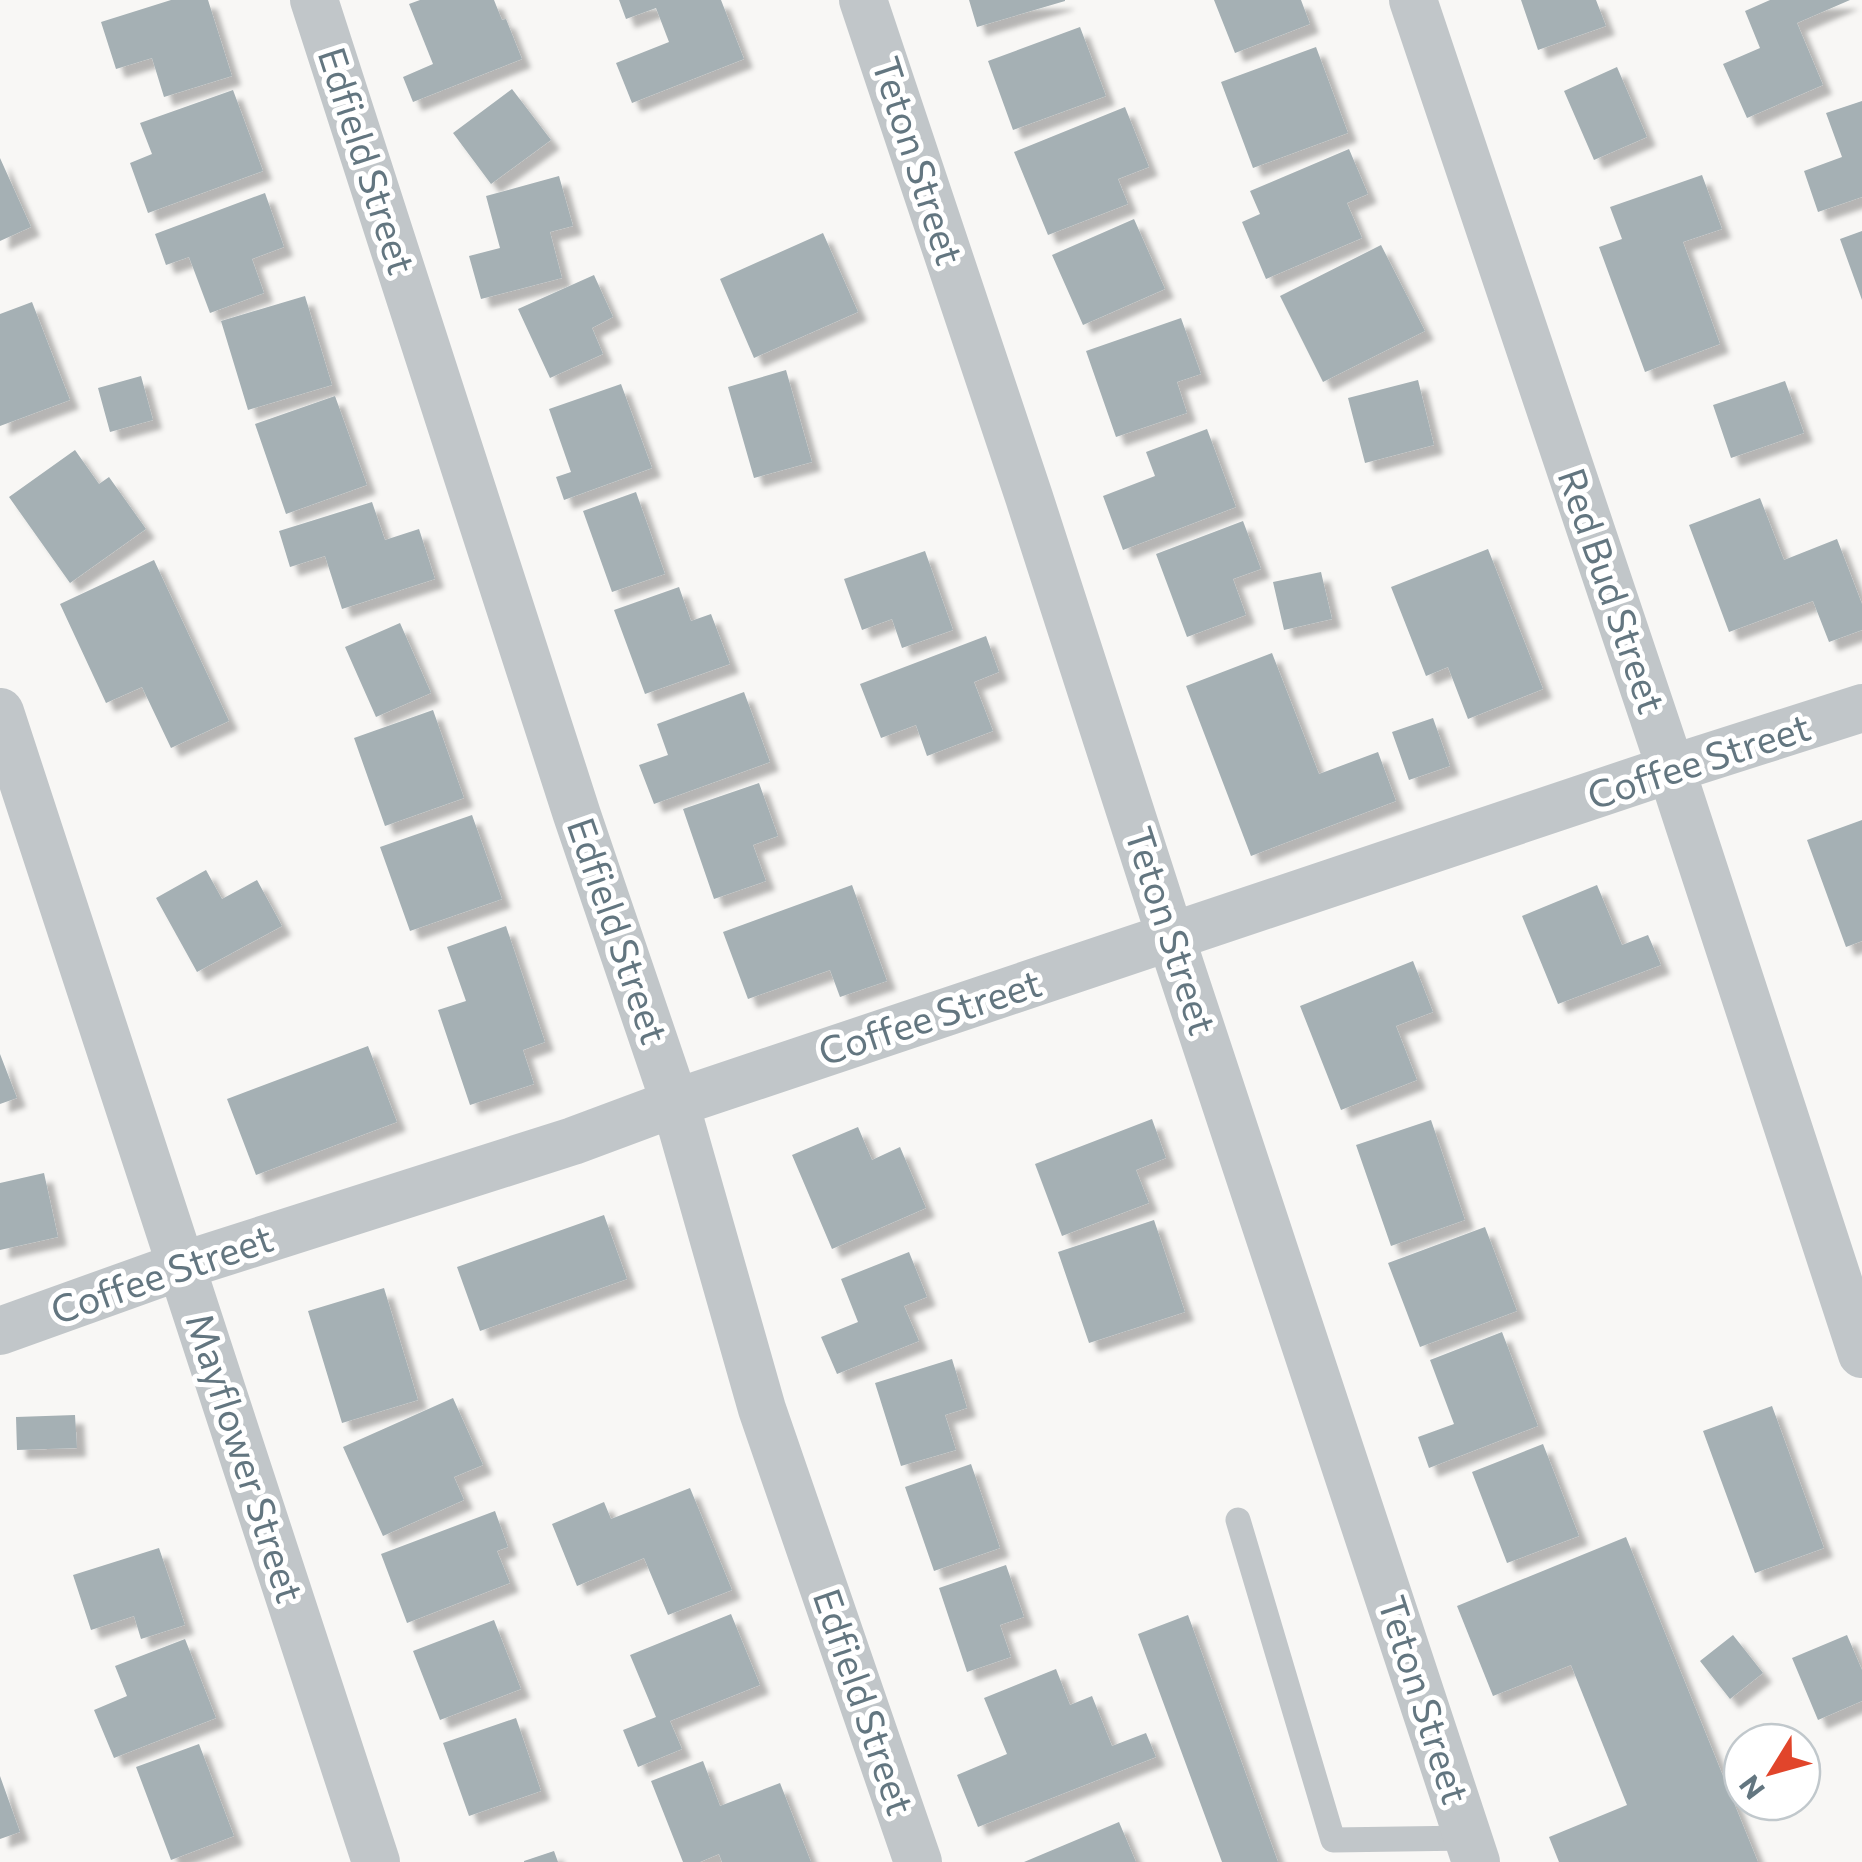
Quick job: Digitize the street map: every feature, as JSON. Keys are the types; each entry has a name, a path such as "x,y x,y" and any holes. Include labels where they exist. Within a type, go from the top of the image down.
{"street":[{"name":"Edfield Street","path":"314,0 674,1103 762,1409 918,1862"},
{"name":"Teton Street","path":"864,0 1473,1850"},
{"name":"Red Bud Street","path":"1413,0 1862,1354"},
{"name":"Coffee Street","path":"0,1332 181,1266 573,1141 674,1103 1862,708"},
{"name":"Mayflower Street","path":"0,712 376,1862"}],"lane":[{"path":"1238,1520 1333,1840 1473,1850"}],"building":[{"path":"171,0 208,0 232,76 164,97 152,58 116,69 101,22"},
{"path":"420,0 494,0 522,59 413,102 403,77 433,64 409,4"},
{"path":"619,0 721,0 744,59 632,103 616,63 669,42 656,8 626,19"},
{"path":"969,0 1065,0 1065,1 977,27"},
{"path":"1214,0 1301,0 1310,24 1235,53"},
{"path":"1521,0 1596,0 1606,26 1538,50"},
{"path":"1770,0 1850,0 1797,23 1823,85 1747,118 1723,64 1760,48 1745,11"},
{"path":"1080,27 1106,96 1013,130 988,61"},
{"path":"1316,47 1348,133 1253,168 1221,82"},
{"path":"1617,67 1647,137 1594,160 1564,91"},
{"path":"512,89 551,140 491,184 453,133"},
{"path":"233,90 263,171 148,213 130,163 152,154 140,123"},
{"path":"1862,101 1862,197 1818,212 1804,171 1842,157 1826,113"},
{"path":"1125,107 1149,167 1118,179 1128,204 1048,235 1014,152"},
{"path":"1349,149 1368,194 1347,203 1362,238 1266,279 1242,222 1260,214 1250,191"},
{"path":"0,158 31,227 0,241"},
{"path":"1702,175 1722,229 1683,242 1720,344 1645,372 1599,247 1622,239 1610,207"},
{"path":"559,176 573,226 550,232 562,278 481,299 469,256 500,248 486,196"},
{"path":"265,193 284,247 252,259 264,293 210,313 189,257 166,265 155,234"},
{"path":"1134,219 1165,289 1083,325 1052,255"},
{"path":"1862,231 1862,300 1840,239"},
{"path":"823,233 858,312 754,358 720,279"},
{"path":"1381,245 1425,331 1323,382 1280,296"},
{"path":"594,275 613,317 592,328 603,354 550,378 518,309"},
{"path":"305,296 332,385 248,410 221,321"},
{"path":"32,302 70,400 0,426 0,314"},
{"path":"1181,318 1201,374 1177,382 1187,413 1116,437 1086,351"},
{"path":"786,370 812,462 754,478 728,387"},
{"path":"141,376 153,420 110,432 98,388"},
{"path":"1418,380 1434,445 1365,463 1348,398"},
{"path":"1785,381 1804,433 1731,458 1713,405"},
{"path":"621,384 652,468 564,500 556,477 571,472 549,409"},
{"path":"335,396 367,485 286,514 255,424"},
{"path":"1207,429 1236,507 1123,550 1103,496 1155,476 1146,452"},
{"path":"75,450 99,484 109,477 146,529 70,583 9,497"},
{"path":"636,492 665,574 612,592 583,511"},
{"path":"1760,498 1784,560 1837,539 1862,604 1862,630 1829,642 1813,601 1729,632 1689,525"},
{"path":"372,502 385,540 419,529 435,579 342,609 325,556 290,567 279,531"},
{"path":"1243,521 1261,569 1233,579 1246,615 1187,637 1156,554"},
{"path":"1488,549 1543,689 1468,719 1448,667 1426,676 1391,587"},
{"path":"925,551 953,630 902,648 892,619 862,630 844,579"},
{"path":"154,560 229,721 171,748 142,687 106,703 60,604"},
{"path":"1321,572 1332,619 1284,630 1273,582"},
{"path":"679,587 691,621 711,614 730,664 645,694 614,610"},
{"path":"400,623 431,693 376,717 345,647"},
{"path":"986,636 999,672 974,682 993,731 927,756 916,725 881,738 860,684"},
{"path":"1272,653 1319,774 1378,752 1396,801 1251,856 1186,686"},
{"path":"744,692 770,762 654,804 639,765 668,755 657,724"},
{"path":"433,710 464,798 385,826 354,738"},
{"path":"1433,718 1450,766 1409,780 1392,732"},
{"path":"759,783 778,836 753,845 766,881 714,899 683,809"},
{"path":"472,815 502,899 410,931 380,847"},
{"path":"1862,820 1862,941 1846,947 1807,840"},
{"path":"206,870 222,899 257,880 282,926 197,972 156,898"},
{"path":"852,885 887,981 840,997 830,970 748,999 723,932"},
{"path":"1597,885 1622,945 1648,935 1661,965 1558,1004 1522,916"},
{"path":"506,926 545,1042 523,1050 534,1084 470,1105 438,1010 466,1001 447,947"},
{"path":"1413,961 1433,1012 1396,1026 1417,1080 1341,1110 1300,1006"},
{"path":"368,1046 397,1122 256,1175 227,1099"},
{"path":"0,1054 17,1098 0,1104"},
{"path":"1152,1119 1166,1158 1136,1170 1149,1203 1062,1236 1035,1164"},
{"path":"1431,1120 1465,1220 1391,1246 1356,1145"},
{"path":"858,1127 872,1160 900,1147 926,1208 832,1249 792,1155"},
{"path":"44,1173 58,1237 0,1250 0,1183"},
{"path":"604,1215 627,1279 480,1331 457,1267"},
{"path":"1154,1220 1185,1312 1089,1343 1058,1252"},
{"path":"1485,1227 1517,1311 1420,1347 1388,1263"},
{"path":"909,1252 927,1297 904,1306 919,1341 837,1374 821,1337 858,1322 841,1279"},
{"path":"384,1288 418,1400 342,1423 308,1311"},
{"path":"1502,1332 1538,1426 1429,1468 1418,1437 1454,1424 1430,1360"},
{"path":"952,1359 967,1408 945,1415 956,1450 901,1466 875,1383"},
{"path":"453,1398 483,1465 454,1477 464,1500 383,1536 343,1447"},
{"path":"1772,1406 1824,1548 1755,1573 1703,1431"},
{"path":"75,1415 77,1448 17,1450 16,1417"},
{"path":"1543,1444 1579,1536 1507,1563 1472,1472"},
{"path":"971,1464 1000,1548 934,1571 905,1487"},
{"path":"690,1488 732,1590 668,1615 644,1558 577,1586 552,1524 604,1502 611,1519"},
{"path":"495,1511 508,1547 497,1551 510,1583 407,1623 381,1554"},
{"path":"1626,1537 1722,1773 1722,1822 1742,1822 1758,1862 1559,1862 1549,1837 1627,1805 1571,1665 1493,1696 1457,1606"},
{"path":"159,1548 185,1625 141,1639 134,1616 91,1630 73,1575"},
{"path":"1006,1565 1024,1617 1000,1625 1011,1657 967,1672 939,1588"},
{"path":"731,1614 760,1685 670,1721 682,1749 638,1767 623,1730 656,1717 630,1655"},
{"path":"1188,1615 1278,1862 1222,1862 1138,1634"},
{"path":"494,1620 521,1689 440,1720 413,1651"},
{"path":"1733,1635 1763,1673 1730,1699 1700,1661"},
{"path":"1847,1635 1862,1670 1862,1701 1818,1720 1792,1658"},
{"path":"185,1639 216,1718 114,1758 94,1710 127,1696 115,1666"},
{"path":"1056,1669 1070,1705 1092,1696 1112,1746 1146,1733 1156,1757 978,1827 957,1775 1007,1754 984,1698"},
{"path":"516,1718 541,1791 469,1816 443,1743"},
{"path":"199,1744 234,1836 171,1860 136,1767"},
{"path":"703,1761 720,1806 780,1783 811,1862 722,1862 719,1854 700,1862 683,1862 651,1781"},
{"path":"0,1776 20,1832 0,1839"},
{"path":"1119,1822 1136,1862 1024,1862"},
{"path":"554,1851 558,1862 524,1862 524,1861"}]}
